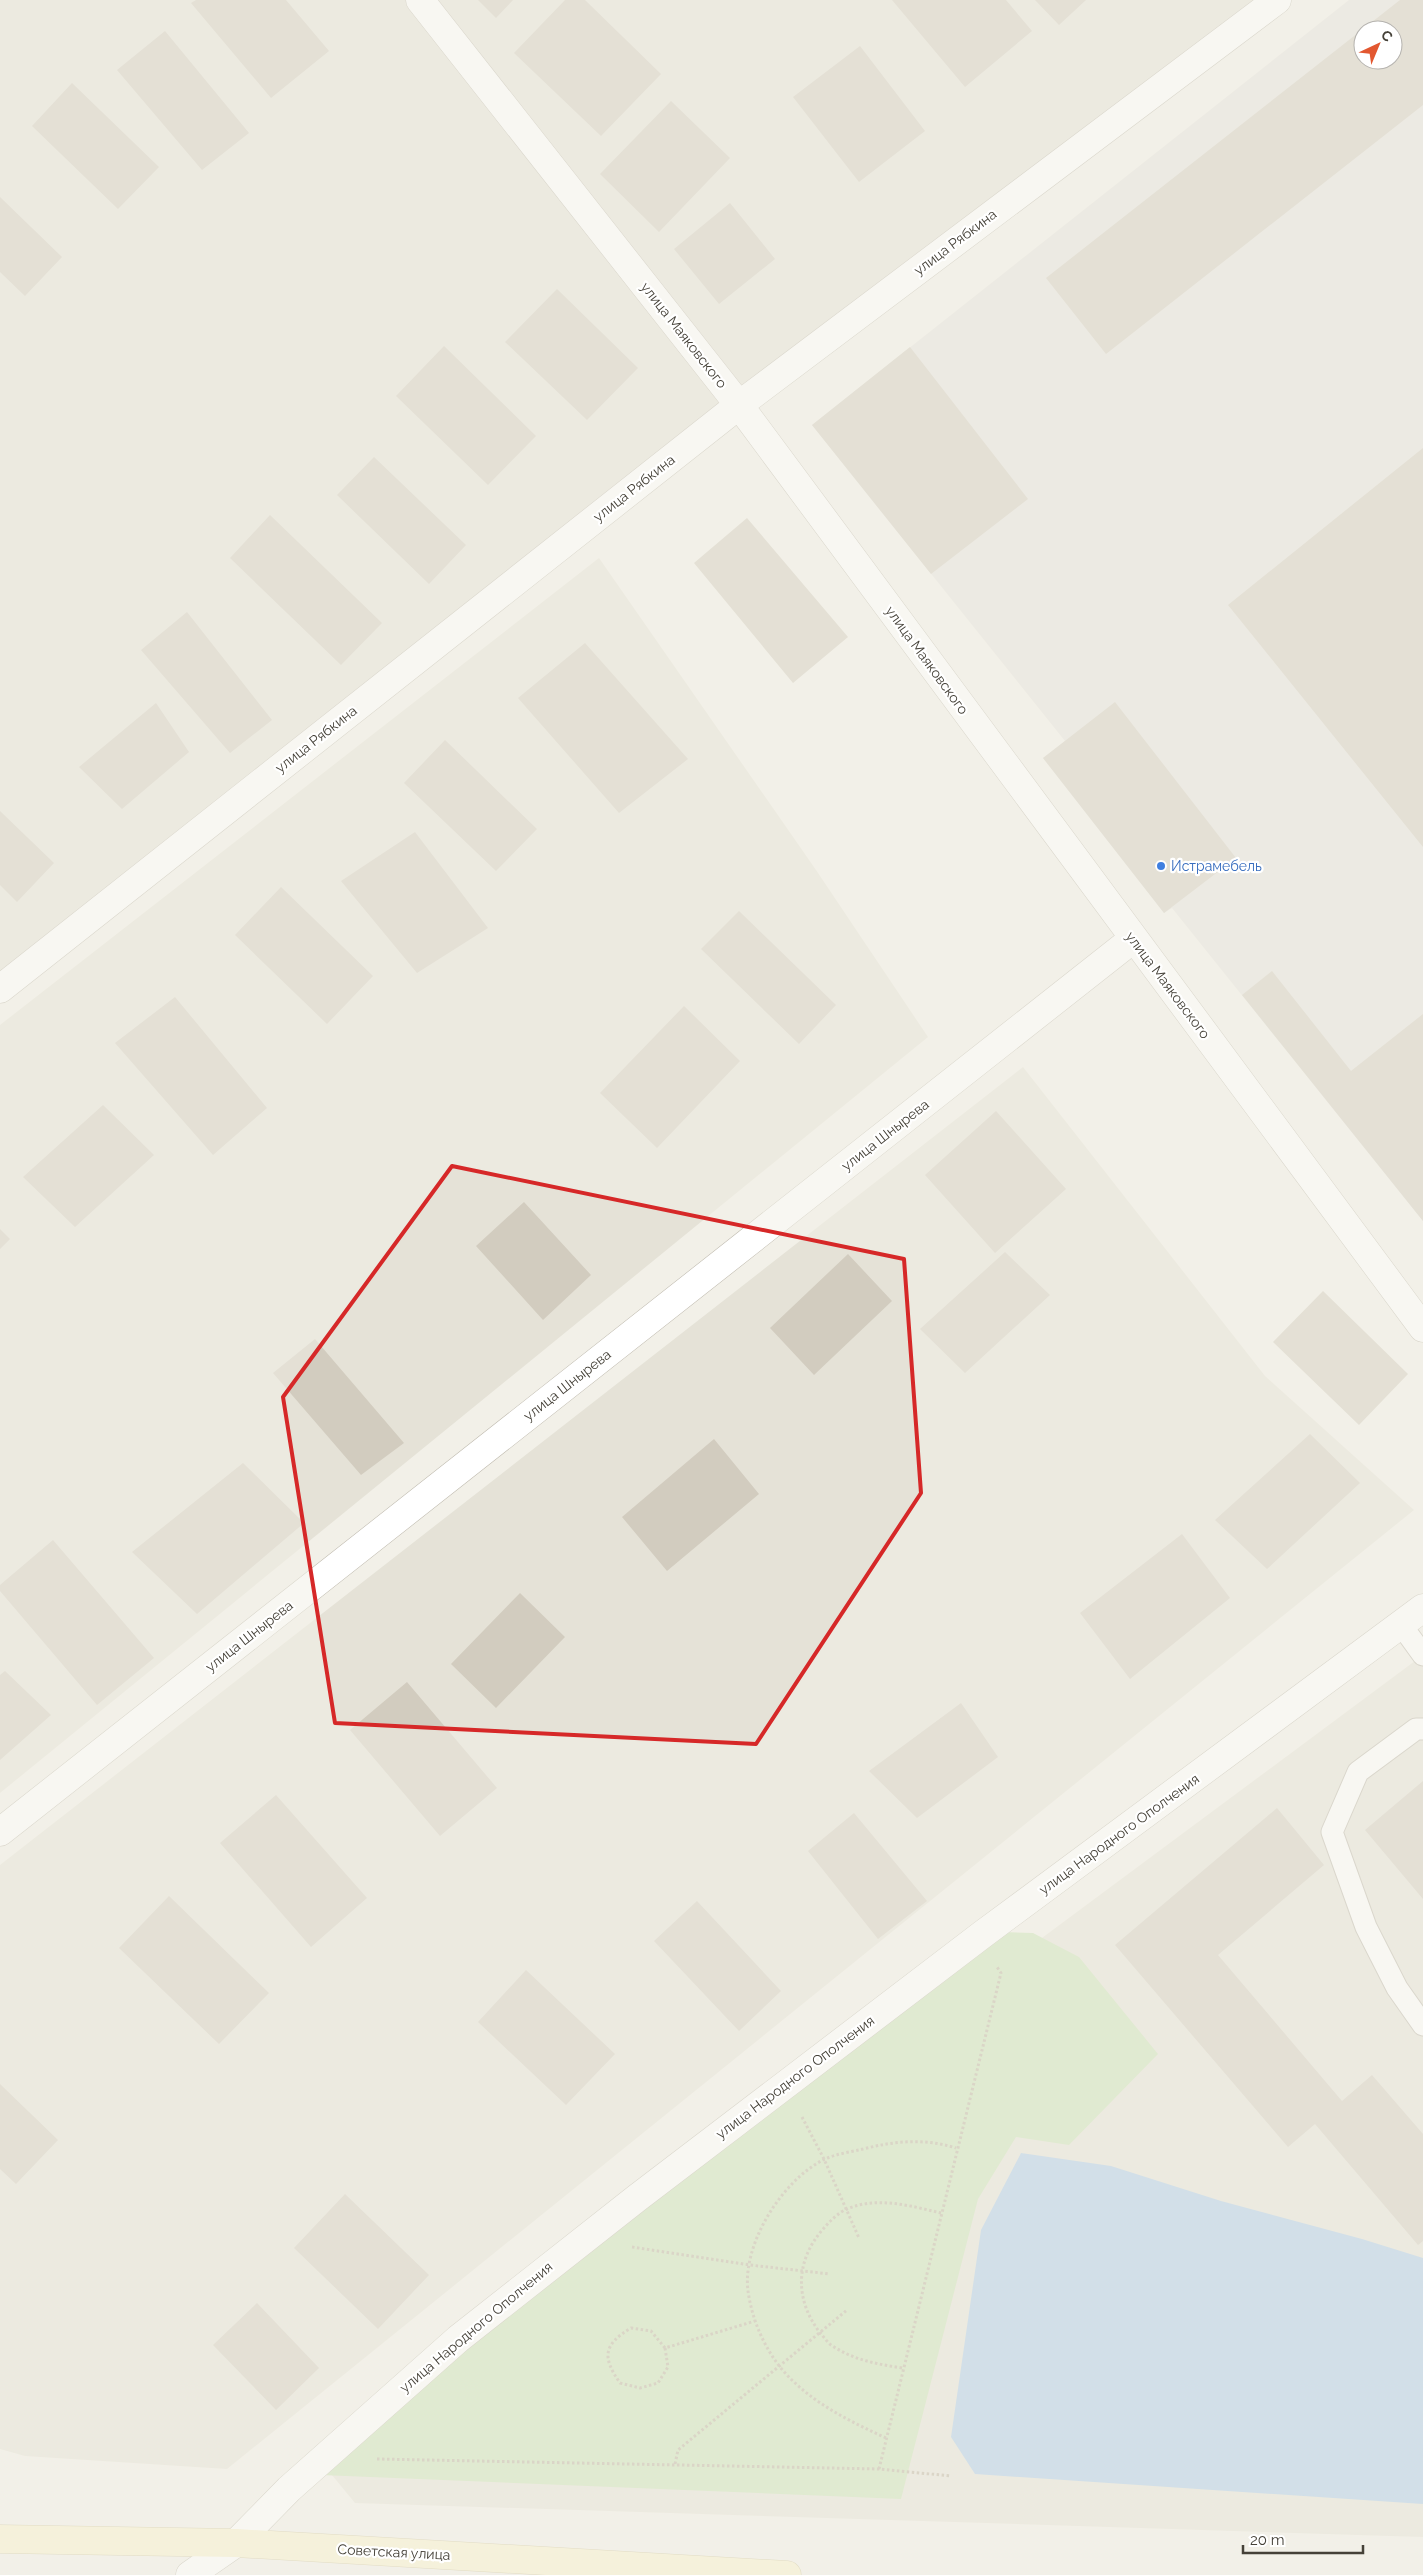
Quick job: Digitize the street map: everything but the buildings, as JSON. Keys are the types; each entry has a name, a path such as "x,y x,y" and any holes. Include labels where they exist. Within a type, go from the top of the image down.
{"main road":[{"name":"Советская улица","path":"0,2539 236,2543 787,2575"}],"street":[{"name":"улица Маяковского","path":"420,0 739,405 1423,1328"},
{"name":"улица Рябкина","path":"0,989 739,405 1277,0"},
{"name":"улица Шнырева","path":"0,1832 1133,939"},
{"name":"улица Народного Ополчения","path":"190,2575 236,2543 289,2488 458,2339 637,2198 983,1934 1402,1626 1423,1608"}],"lane":[{"path":"1402,1626 1423,1654"},
{"path":"1423,1729 1416,1729 1358,1772 1332,1832 1366,1928 1397,1988 1423,2025"}],"path":[{"path":"880,2469 902,2368 940,2212 1001,1973 995,1966"},
{"path":"799,2110 824,2159 859,2238"},
{"path":"886,2438 851,2422 823,2404 796,2384 780,2366 764,2342 755,2322 748,2290 750,2265 758,2234 772,2207 788,2186 806,2170 824,2159 898,2142 939,2143 956,2148"},
{"path":"902,2368 868,2362 847,2354 830,2344 811,2322 806,2307 801,2289 804,2260 811,2242 831,2220 847,2209 866,2204 897,2202 940,2212"},
{"path":"634,2240 627,2246 750,2265 830,2274"},
{"path":"675,2464 678,2450 846,2310"},
{"path":"665,2348 755,2322"},
{"path":"630,2328 651,2331 665,2348 668,2367 658,2384 640,2388 620,2383 608,2366 608,2350 616,2336 630,2328"},
{"path":"370,2459 880,2469 951,2476"}],"highlighted area":[{"path":"452,1166 904,1259 921,1493 756,1744 335,1723 283,1397"}],"shaded area":[{"path":"0,0 1277,0 0,989"},
{"path":"1349,0 1423,0 1423,1221 1172,908 1164,913 1043,758 1065,741 812,425"},
{"path":"599,558 816,870 928,1037 0,1793 0,1025"},
{"path":"1023,1067 1265,1376 1414,1510 227,2469 25,2456 0,2449 0,1865"},
{"path":"1423,1655 1423,2537 355,2503 327,2469"}],"green space":[{"path":"999,1932 1033,1933 1079,1957 1158,2054 1069,2145 1016,2137 978,2199 901,2499 321,2475 421,2384"}],"water":[{"path":"1021,2153 1111,2166 1221,2201 1362,2239 1423,2258 1423,2504 975,2474 951,2437 981,2230"}],"place":[{"name":"Истрамебель","path":"1161,866"}]}
